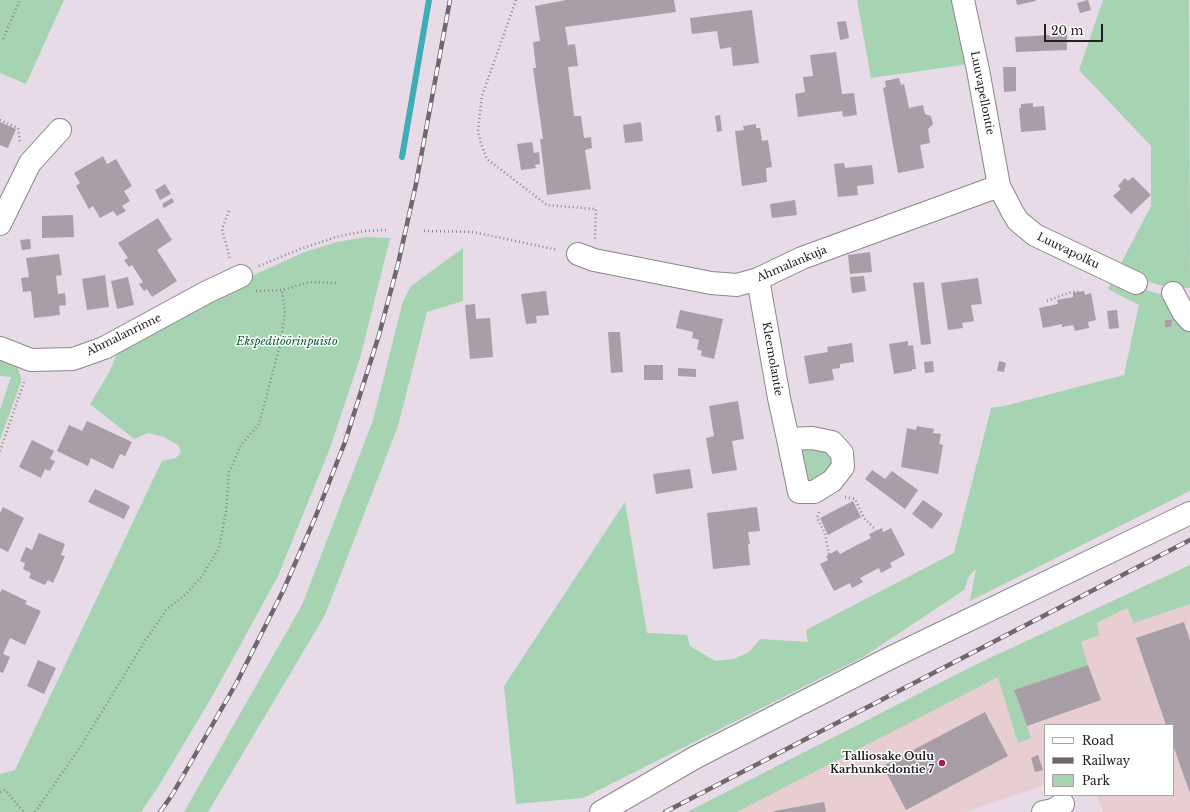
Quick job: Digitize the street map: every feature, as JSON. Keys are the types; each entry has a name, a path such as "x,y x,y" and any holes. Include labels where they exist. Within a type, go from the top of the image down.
{"street":[{"name":"Luuvapellontie","path":"963,0 978,70 999,186"},
{"path":"0,224 30,163 60,130"},
{"name":"Ahmalankuja","path":"586,257 711,283 737,285 758,279 802,258 999,186"},
{"name":"Luuvapolku","path":"999,186 1018,221 1034,235 1136,283"},
{"name":"Kleemolantie","path":"758,279 788,439"},
{"name":"Ahmalanrinne","path":"0,348 31,360 73,359 104,348 207,292 242,282"},
{"path":"1173,293 1183,312 1190,320"},
{"path":"601,812 696,757 867,670 1190,513"},
{"path":"1043,812 1053,810 1062,804"}],"path":[{"path":"2,39 20,0"},
{"path":"424,232 473,232 586,257 596,209 547,205 487,159 481,144 478,131 482,96 516,0"},
{"path":"0,120 18,128 20,142"},
{"path":"230,211 222,229 232,265 242,282 282,290 310,282 337,283"},
{"path":"242,282 262,265 300,249 365,231 388,230"},
{"path":"35,812 81,746 116,686 167,609 185,595 203,575 220,548 226,512 229,472 241,445 259,424 280,345 285,313 282,290"},
{"path":"1047,301 1071,292 1079,292"},
{"path":"0,450 31,360"},
{"path":"842,496 854,499 864,518 876,530"},
{"path":"820,507 817,518 825,533 829,555"},
{"path":"0,792 5,790 24,812"}],"shaded area":[{"path":"1190,575 1190,812 1103,812 1097,796 1174,796 1174,724 1044,724 1044,785 966,812 737,812"}],"green space":[{"path":"0,0 64,0 26,84 0,73"},
{"path":"857,0 956,0 968,63 963,65 871,78"},
{"path":"1103,0 1189,0 1190,288 1174,288 1155,284 1118,269 1151,206 1151,146 1079,70"},
{"name":"Ekspeditöörinpuisto","path":"366,237 390,238 360,358 330,448 278,576 213,695 158,787 141,812 0,812 0,774 15,770 162,461 176,458 181,452 178,445 164,437 148,433 134,439 90,404 110,371 117,353 211,295 302,253 337,242"},
{"path":"463,248 463,301 427,312 398,426 325,615 208,812 184,812 302,605 373,420 403,301 411,286"},
{"path":"1114,278 1166,296 1190,328 1190,491 970,601 976,569 969,576 964,590 863,657 583,798 516,804 504,686 625,502 647,633 687,635 690,646 715,661 734,659 749,652 760,639 808,642 806,630 954,553 991,408 1124,375 1139,305 1108,289"},
{"path":"0,356 17,366 21,377 21,382 0,440 0,409 11,377 0,376"},
{"path":"799,448 830,448 834,470 808,486"},
{"path":"1190,565 1190,604 1134,623 1127,608 1097,623 1099,635 1081,642 1088,665 1014,690 1031,738 1018,743 998,677 737,812 687,812 979,663"}],"building":[{"path":"566,0 674,0 676,12 565,27 568,45 575,44 578,66 568,67 574,116 581,116 584,138 591,137 592,148 585,150 591,189 547,195 540,139 543,139 533,68 536,68 533,42 540,41 535,6"},
{"path":"1016,0 1035,0 1036,1 1017,5"},
{"path":"1088,0 1091,10 1080,13 1077,3"},
{"path":"752,10 759,63 733,66 731,47 720,49 717,31 692,34 690,18"},
{"path":"846,21 849,38 840,40 837,22"},
{"path":"1067,34 1067,50 1016,52 1015,37"},
{"path":"836,52 842,94 854,93 857,115 843,117 842,111 798,117 795,94 805,92 803,77 813,76 810,55"},
{"path":"1003,67 1016,67 1016,91 1004,92"},
{"path":"899,78 901,85 904,84 909,108 923,105 925,114 931,116 933,124 928,129 930,143 920,145 924,168 898,173 883,88 886,87 885,81"},
{"path":"1033,103 1033,107 1044,106 1046,130 1021,132 1019,108 1021,108 1021,104"},
{"path":"720,115 722,131 717,132 715,116"},
{"path":"0,122 16,129 8,148 0,145"},
{"path":"641,122 643,141 625,143 623,125"},
{"path":"756,124 756,128 760,128 762,141 768,140 772,167 766,168 767,182 742,186 735,131 744,130 743,126"},
{"path":"532,142 534,153 539,152 540,164 535,165 536,168 521,170 517,144"},
{"path":"103,156 107,164 116,159 132,186 124,191 130,201 122,206 126,211 117,216 113,211 100,218 93,206 89,209 76,186 80,183 74,173"},
{"path":"844,163 845,168 872,165 874,184 857,186 858,195 838,197 834,164"},
{"path":"1133,177 1151,195 1131,214 1113,196 1121,189 1118,186 1125,178 1128,181"},
{"path":"165,184 171,194 160,200 155,190"},
{"path":"172,198 174,202 164,208 162,204"},
{"path":"795,200 797,215 772,218 770,204"},
{"path":"73,215 74,237 42,238 42,216"},
{"path":"158,218 172,240 157,250 177,281 152,297 147,289 144,291 139,284 143,282 132,265 129,267 124,260 128,258 118,243"},
{"path":"30,239 31,249 22,250 20,240"},
{"path":"870,252 872,272 850,274 848,255"},
{"path":"59,254 62,275 56,276 58,294 65,293 66,305 59,306 60,315 34,318 31,291 23,292 21,278 29,277 26,258"},
{"path":"105,275 109,307 87,310 82,279"},
{"path":"864,276 866,291 852,293 850,277"},
{"path":"128,277 134,305 117,309 111,281"},
{"path":"978,278 982,304 971,305 974,321 962,323 963,328 948,330 941,283"},
{"path":"924,282 931,344 921,345 913,283"},
{"path":"546,291 549,315 536,316 537,323 526,324 521,294"},
{"path":"1084,291 1085,295 1091,293 1096,320 1088,322 1089,328 1075,331 1073,325 1062,327 1062,324 1043,328 1039,308 1058,304 1057,300 1073,297 1073,293"},
{"path":"475,304 476,319 490,318 493,357 470,359 465,305"},
{"path":"680,310 723,319 714,359 701,356 702,351 697,349 699,340 692,338 693,332 676,328"},
{"path":"1117,310 1119,328 1109,329 1107,311"},
{"path":"1165,320 1172,320 1171,327 1165,327"},
{"path":"608,332 620,332 623,372 611,373"},
{"path":"908,341 908,346 913,345 916,369 894,374 889,344"},
{"path":"852,343 854,362 840,364 840,368 832,369 834,380 809,384 804,356 828,352 827,347"},
{"path":"933,361 934,372 925,373 924,362"},
{"path":"999,361 1006,363 1004,372 997,371"},
{"path":"644,365 663,365 663,380 644,380"},
{"path":"678,368 696,369 696,377 678,376"},
{"path":"738,401 744,439 732,441 737,470 712,474 706,438 714,436 709,406"},
{"path":"87,421 132,442 125,456 120,454 113,469 91,458 88,466 57,451 69,425 82,431"},
{"path":"917,426 934,429 933,433 941,434 939,444 943,445 938,474 901,467 907,428 916,430"},
{"path":"32,440 54,451 50,459 55,461 50,471 45,469 41,478 19,467"},
{"path":"690,469 693,488 656,494 653,474"},
{"path":"872,470 885,479 892,471 918,490 905,509 865,479"},
{"path":"95,489 130,506 124,519 88,502"},
{"path":"923,500 943,514 932,529 912,514"},
{"path":"853,501 861,517 828,535 820,518"},
{"path":"3,507 24,518 8,552 0,548 0,513"},
{"path":"757,507 760,531 748,532 750,544 748,544 750,565 713,569 707,513"},
{"path":"882,528 883,532 891,528 905,555 890,563 892,567 881,573 879,568 860,578 863,582 852,588 850,583 834,591 820,564 828,560 826,556 837,550 840,554 871,538 869,534"},
{"path":"39,533 65,544 61,555 65,556 53,583 48,580 45,585 29,578 31,573 23,569 25,563 20,561 26,547 32,550"},
{"path":"2,589 27,601 25,604 41,611 25,645 10,638 3,654 10,657 3,673 0,672 0,593"},
{"path":"1184,622 1190,641 1190,793 1174,748 1174,724 1166,724 1136,638"},
{"path":"38,660 56,668 44,694 27,686"},
{"path":"1088,665 1101,700 1027,726 1014,690"},
{"name":"Talliosake Oulu Karhunkedontie 7","path":"985,712 1008,756 906,810 883,766"},
{"path":"1038,755 1043,770 1035,772 1031,758"},
{"path":"824,802 826,812 774,812 774,811"}],"waterway":[{"path":"402,157 429,0"}],"railway":[{"path":"160,812 172,795 237,682 283,591 315,518 345,442 379,335 398,264 416,184 450,0"},
{"path":"665,812 1190,540"}],"place":[{"name":"Talliosake Oulu Karhunkedontie 7","path":"942,763"}]}
